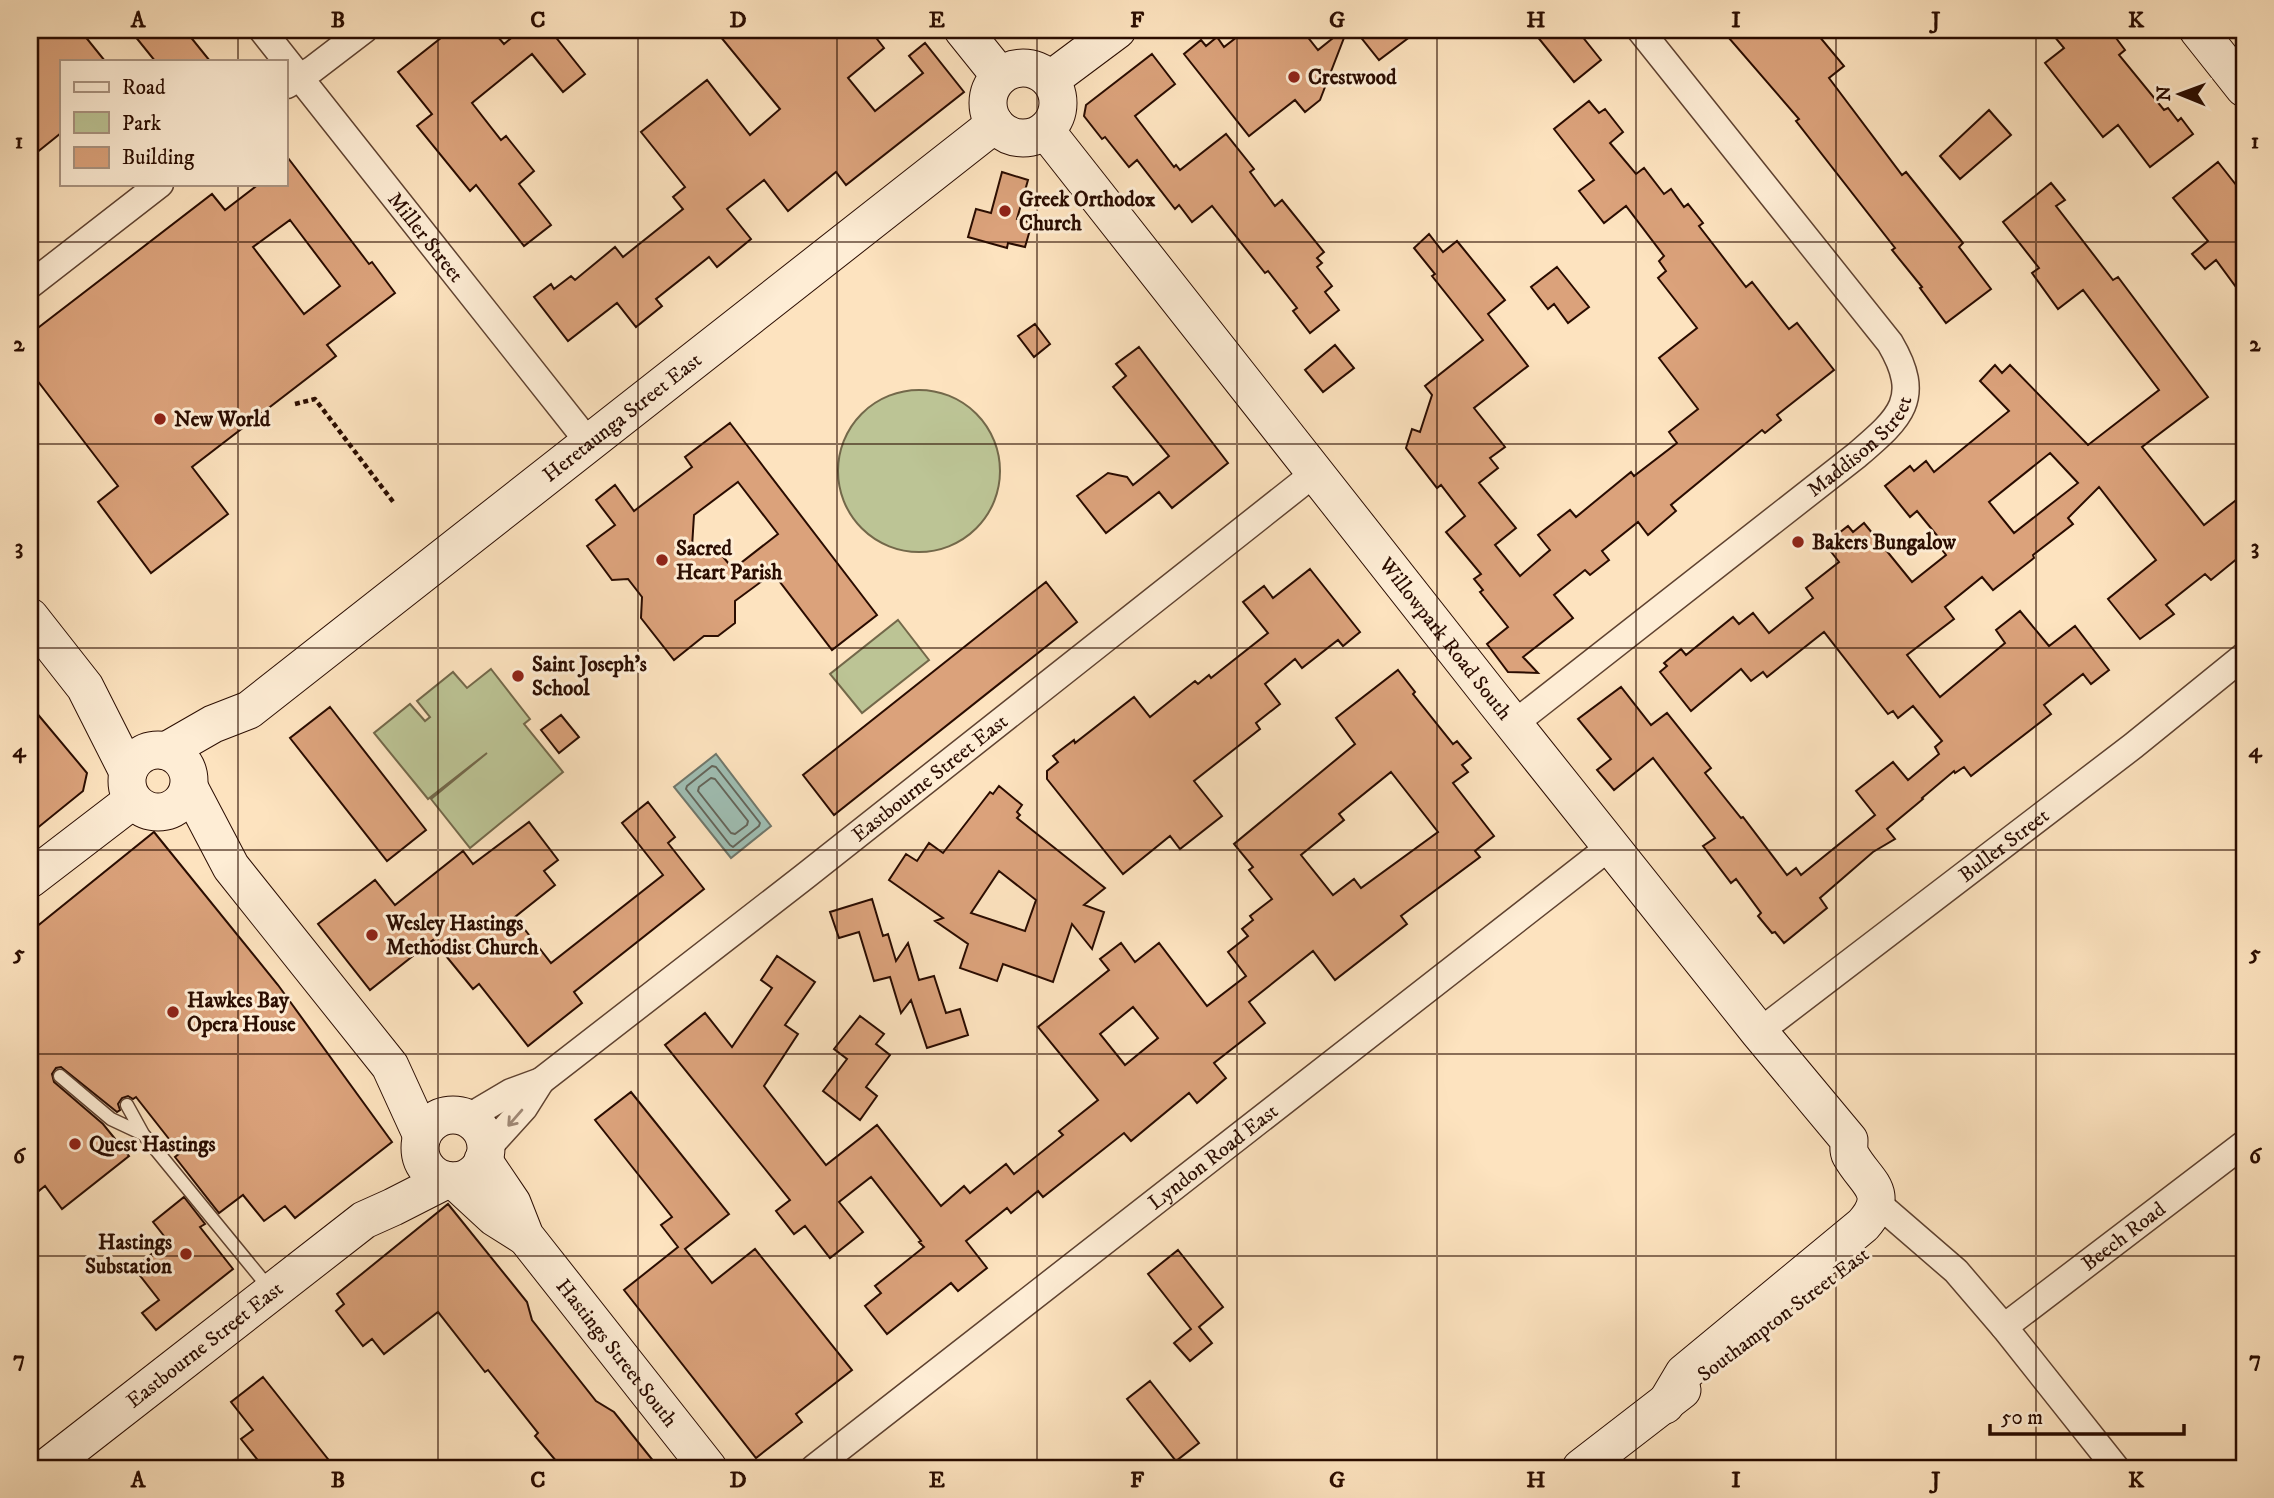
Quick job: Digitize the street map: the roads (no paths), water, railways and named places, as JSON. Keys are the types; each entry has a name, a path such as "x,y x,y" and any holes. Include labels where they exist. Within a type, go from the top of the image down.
{"main road":[{"path":"963,30 1000,76"},
{"path":"1050,80 1117,30"},
{"path":"2198,30 2244,88"},
{"path":"1023,68 1042,74 1050,80 1058,100 1058,110 1046,131 1026,139 1014,138 995,124 988,103 990,92 1000,76 1023,68"},
{"name":"Heretaunga Street East","path":"162,750 248,710 995,124"},
{"name":"Willowpark Road South","path":"1046,131 1759,1032 1849,1140 1849,1154 1873,1185 1884,1209"},
{"path":"30,617 85,687 140,795 231,867"},
{"path":"85,687 162,750 181,760 189,784 231,867 390,1066 479,1127 483,1135 467,1168 434,1175 425,1166 421,1145 390,1066"},
{"name":"Heretaunga Street East","path":"189,784 229,738 248,710"},
{"path":"140,795 139,757 162,750"},
{"path":"140,795 180,805 189,784"},
{"path":"30,879 140,795"},
{"path":"421,1145 431,1123 438,1118 460,1116"},
{"name":"Eastbourne Street East","path":"364,1220 421,1145"},
{"name":"Eastbourne Street East","path":"46,1468 364,1220 393,1208 467,1168"},
{"name":"Hastings Street South","path":"467,1168 512,1203 525,1237 708,1468"},
{"name":"Southampton Street East","path":"1581,1468 1665,1405 1684,1373 1863,1225 1871,1213 1884,1209"}],"street":[{"name":"Miller Street","path":"262,30 280,60"},
{"path":"293,82 364,30"},
{"name":"Maddison Street","path":"1515,723 1857,455 1886,430 1906,397 1902,364 1890,343 1640,30"},
{"name":"Miller Street","path":"293,82 590,443"},
{"path":"30,285 157,186"},
{"name":"Eastbourne Street East","path":"460,1116 541,1081 1316,472"},
{"name":"Buller Street","path":"1759,1032 2133,746 2244,656"},
{"name":"Lyndon Road East","path":"814,1468 1612,845"},
{"name":"Eastbourne Street East","path":"467,1168 524,1108 541,1081"},
{"name":"Beech Road","path":"2004,1327 2244,1144"},
{"name":"Willowpark Road South","path":"1884,1209 1941,1256 2004,1327 2116,1468"}],"lane":[{"path":"60,1076 111,1119 143,1134"},
{"path":"127,1105 143,1134 272,1292"}],"water":[{"path":"716,754 771,826 731,858 674,787"}],"place":[{"name":"Crestwood","path":"1294,77"},
{"name":"Greek Orthodox Church","path":"1005,211"},
{"name":"New World","path":"160,419"},
{"name":"Bakers Bungalow","path":"1798,542"},
{"name":"Sacred Heart Parish","path":"662,560"},
{"name":"Saint Joseph's School","path":"518,676"},
{"name":"Wesley Hastings Methodist Church","path":"372,935"},
{"name":"Hawkes Bay Opera House","path":"173,1012"},
{"name":"Quest Hastings","path":"75,1144"},
{"name":"Hastings Substation","path":"186,1254"}]}
